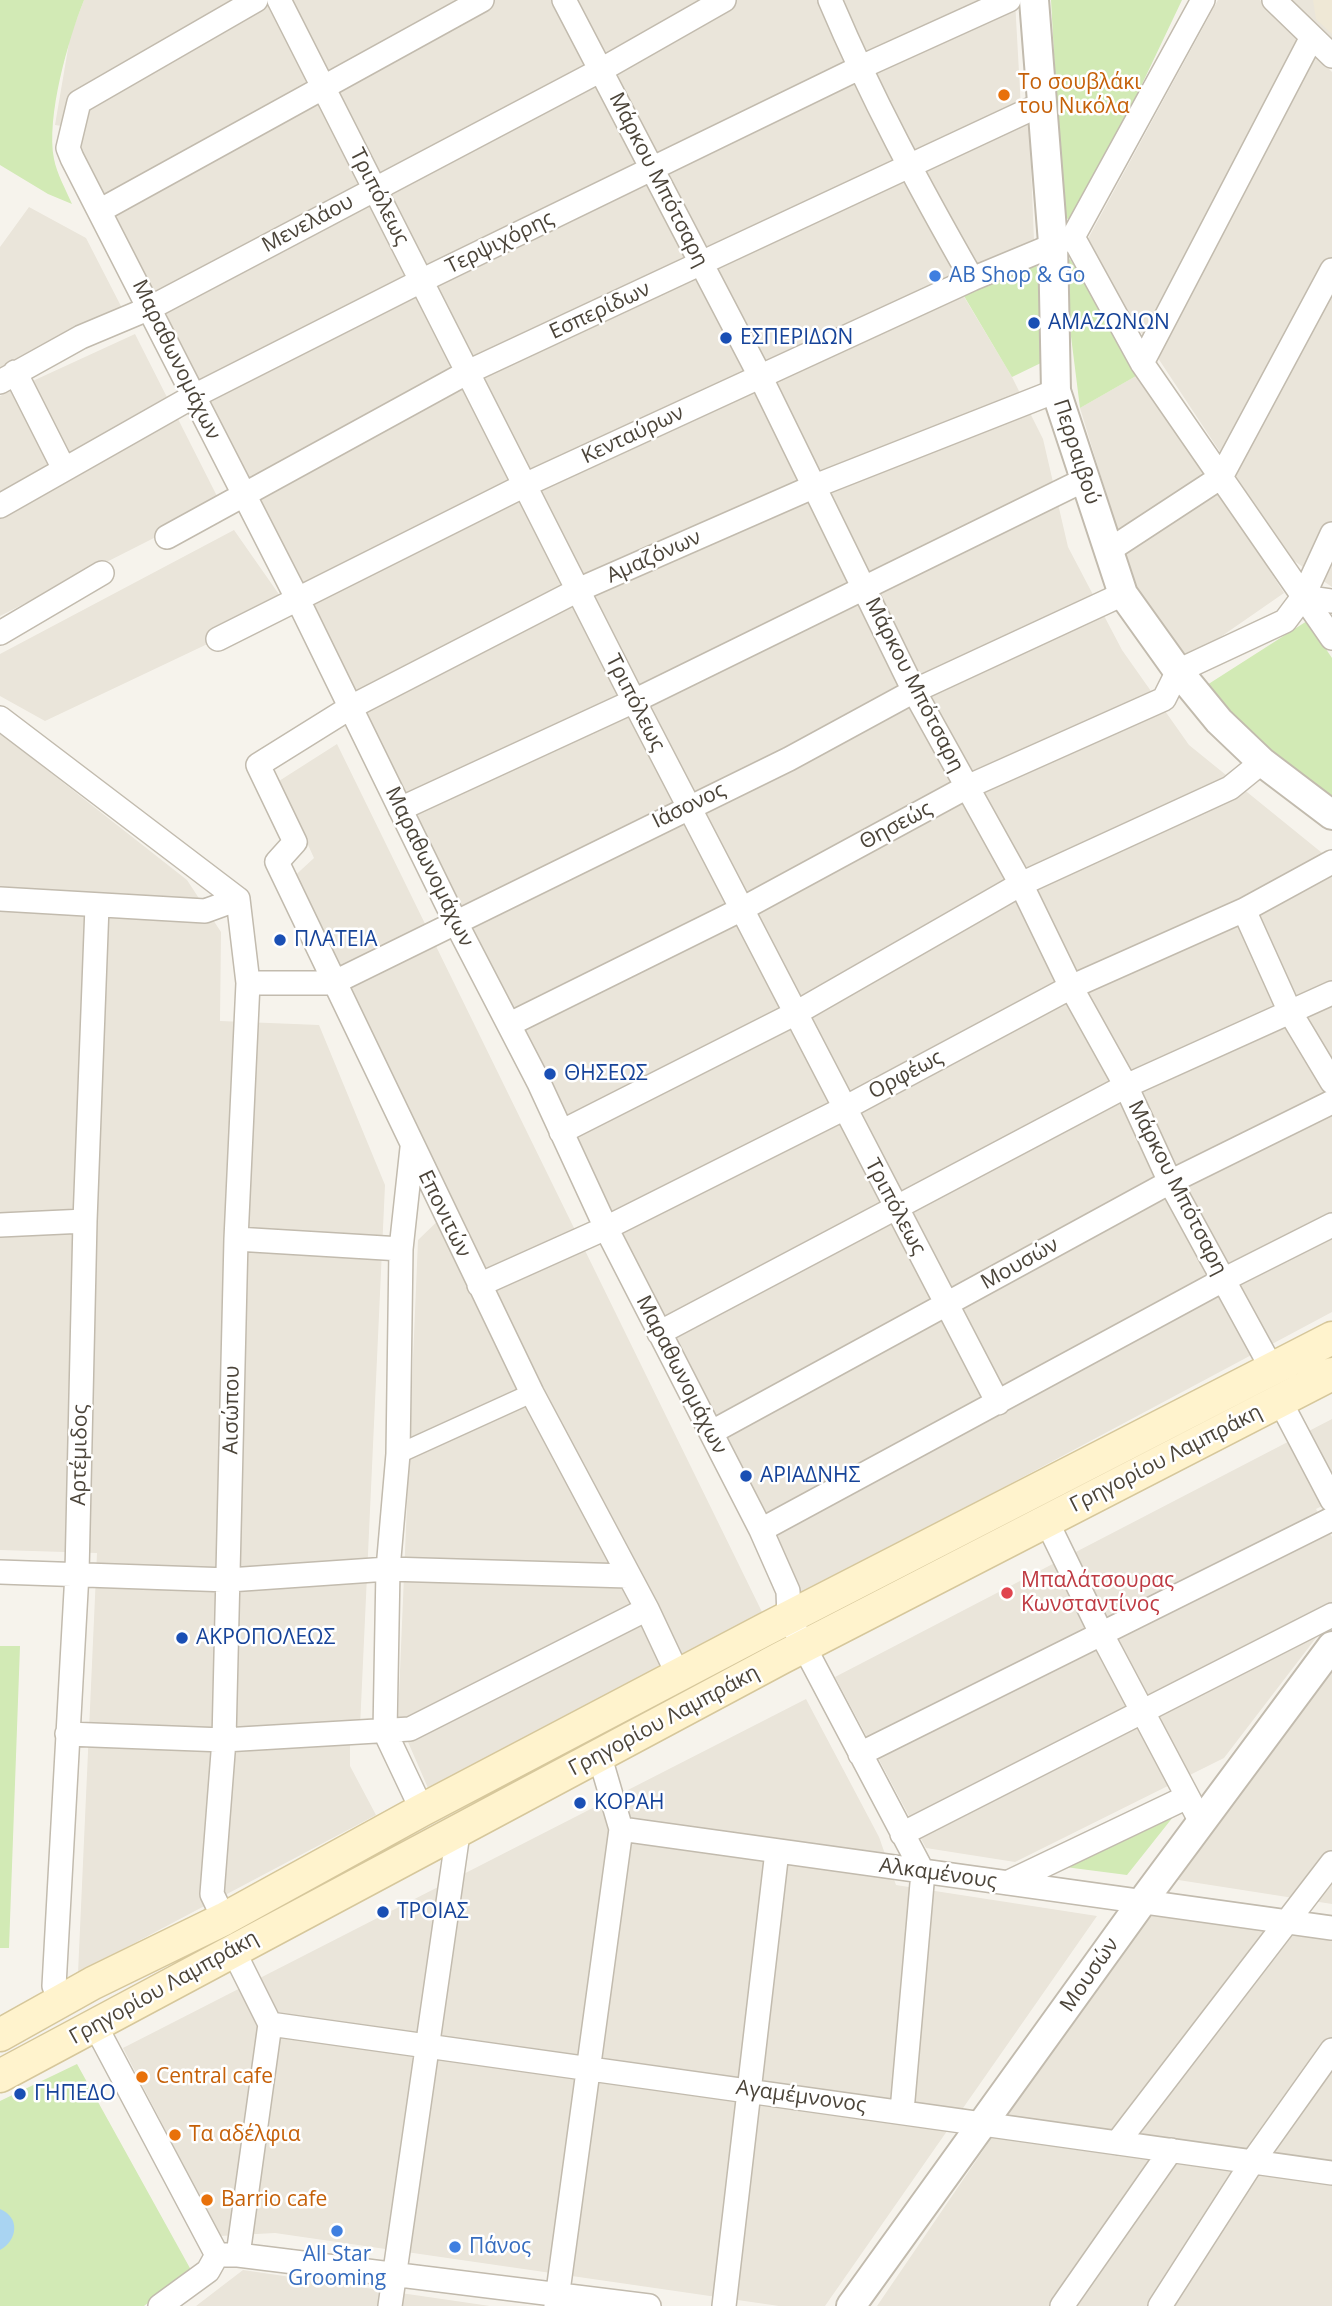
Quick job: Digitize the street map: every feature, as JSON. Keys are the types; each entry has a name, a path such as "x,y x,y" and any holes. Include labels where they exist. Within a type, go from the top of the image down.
{"main road":[{"name":"Γρηγορίου Λαμπράκη","path":"0,2076 233,1950 458,1833 599,1754 796,1632 1271,1367 1332,1338"},
{"name":"Γρηγορίου Λαμπράκη","path":"0,2035 93,1983 224,1919 422,1810 678,1675 796,1632 1046,1520 1332,1374"}],"street":[{"name":"Μαραθωνομάχων","path":"256,0 79,102 68,148 242,495 297,597 455,920 510,1024 606,1228 761,1530 788,1591 796,1632"},
{"name":"Τριπόλεως","path":"279,0 843,1109 998,1403"},
{"path":"101,210 482,0"},
{"name":"Μάρκου Μπότσαρη","path":"564,0 760,376 914,691 1021,884 1071,987 1126,1086 1170,1182 1271,1367"},
{"name":"Μενελάου","path":"8,377 81,337 150,308 601,70 724,0"},
{"path":"830,0 859,68 907,166 972,279"},
{"name":"Τερψιχόρης","path":"0,506 194,396 423,279 859,68 1009,0"},
{"name":"Περραιβού","path":"1034,0 1044,103 1063,240 1056,391 1123,594 1178,671 1219,722 1262,762 1332,815"},
{"path":"1203,0 1063,240 1142,363 1332,638"},
{"path":"1273,0 1332,56"},
{"path":"1142,363 1312,37"},
{"name":"Εσπερίδων","path":"166,537 468,372 1044,103"},
{"name":"Κενταύρων","path":"218,639 297,597 527,484 972,279 1063,240"},
{"path":"1108,551 1221,477 1332,270"},
{"path":"8,377 64,469"},
{"name":"Αμαζόνων","path":"269,756 312,733 351,706 578,590 815,486 1056,391"},
{"path":"400,809 634,701 1084,480"},
{"path":"1178,671 1285,621 1303,597 1332,534"},
{"path":"0,633 102,573"},
{"name":"Ιάσονος","path":"248,984 333,983 455,920 789,759 914,691 1123,594"},
{"path":"1303,597 1332,601"},
{"name":"Θησεώς","path":"510,1024 742,909 967,787 1164,699 1178,671"},
{"path":"0,718 238,899"},
{"name":"Επονιτών","path":"269,756 258,765 295,842 277,862 412,1148 532,1393 647,1609 678,1675"},
{"path":"561,1132 796,1013 1021,884 1230,788 1262,762"},
{"name":"Ορφέως","path":"479,1285 606,1228 843,1109 1071,987 1244,910 1332,862"},
{"path":"0,899 205,911 238,899"},
{"name":"Αισώπου","path":"224,1919 212,1894 224,1740 236,1239 248,984 238,899"},
{"name":"Αρτέμιδος","path":"61,2002 54,1986 77,1573 85,1221 97,906"},
{"path":"1244,910 1290,1012 1332,1082"},
{"path":"659,1333 1126,1086 1332,993"},
{"name":"Μουσών","path":"712,1433 1170,1182 1332,1102"},
{"path":"412,1148 401,1249 398,1454 388,1569 385,1732 422,1810"},
{"path":"0,1225 85,1221"},
{"path":"761,1530 1223,1280 1332,1224"},
{"path":"236,1239 401,1249"},
{"path":"398,1454 532,1393"},
{"path":"1280,1401 1332,1500"},
{"path":"860,1754 1332,1518"},
{"path":"1046,1520 1101,1633 1201,1822"},
{"path":"0,1572 229,1580 388,1569 628,1576"},
{"path":"67,1734 224,1740 410,1729 647,1609"},
{"path":"902,1833 1332,1615"},
{"path":"796,1632 923,1872 902,2111"},
{"name":"Μουσών","path":"851,2306 1142,1902 1332,1646"},
{"path":"557,2300 621,1829 599,1754"},
{"path":"1007,1883 1187,1797"},
{"name":"Αλκαμένους","path":"621,1829 1332,1928"},
{"path":"390,2306 458,1833"},
{"path":"724,2306 777,1852"},
{"path":"1117,2143 1332,1863"},
{"path":"221,2261 270,2024 233,1950"},
{"name":"Αγαμέμνονος","path":"270,2024 1332,2173"},
{"path":"95,2025 221,2261"},
{"path":"1160,2306 1253,2161 1332,2050"},
{"path":"1062,2306 1171,2150"},
{"path":"160,2306 221,2261 395,2275 557,2300 649,2306"}],"shaded area":[{"path":"84,0 1015,0 1021,109 243,483 68,127 55,125 70,37"},
{"path":"1218,0 1260,0 1332,72 1332,587 1290,558 1084,246"},
{"path":"1289,0 1332,0 1332,42"},
{"path":"1313,0 1332,0 1332,34 1316,19"},
{"path":"1029,116 1034,241 954,280 1012,377 1043,439 1068,547 1122,650 1189,745 1332,861 1332,1312 800,1596 250,494 512,362"},
{"path":"29,207 86,238 124,312 0,368 0,247"},
{"path":"135,334 221,504 0,616 0,396"},
{"path":"1143,372 1284,593 1183,663 1137,595 1080,408"},
{"path":"234,530 285,603 218,639 45,721 0,696 0,654"},
{"path":"0,733 187,880 221,932 220,1021 319,1025 385,1185 360,1727 350,1729 350,1766 376,1815 78,1973 97,1553 0,1550"},
{"path":"337,744 763,1614 428,1788 398,1719 418,1240 448,1211 288,882 314,858 279,781"},
{"path":"1332,1419 1332,1501 1316,1509 1332,1537 1332,1617 1224,1758 1015,1862 926,1848 835,1677"},
{"path":"1332,1668 1332,1904 1172,1879"},
{"path":"806,1699 879,1837 896,1885 1097,1916 825,2306 779,2306 275,2233 220,2236 123,2048"},
{"path":"1149,1907 1332,1935 1332,2306 877,2306"},
{"path":"243,2270 490,2306 196,2306"}],"green space":[{"path":"0,0 84,0 65,57 53,122 54,159 72,204 48,194 0,165"},
{"path":"1051,0 1182,0 1075,225 1063,215"},
{"path":"1036,258 1045,361 1012,377 964,296"},
{"path":"1070,259 1143,372 1080,408 1062,265"},
{"path":"1307,621 1332,658 1332,800 1196,692"},
{"path":"0,1646 20,1646 9,1948 0,1948"},
{"path":"1177,1812 1127,1875 1065,1867"},
{"path":"77,2064 191,2270 144,2306 0,2306 0,2101"}],"water":[{"path":"0,2209 11,2217 14,2229 6,2246 0,2250"}],"place":[{"name":"Το σουβλάκι του Νικόλα","path":"1004,95"},
{"name":"AB Shop & Go","path":"935,276"},
{"name":"ΑΜΑΖΩΝΩΝ","path":"1034,323"},
{"name":"ΕΣΠΕΡΙΔΩΝ","path":"726,338"},
{"name":"ΠΛΑΤΕΙΑ","path":"280,940"},
{"name":"ΘΗΣΕΩΣ","path":"550,1074"},
{"name":"ΑΡΙΑΔΝΗΣ","path":"746,1476"},
{"name":"Μπαλάτσουρας Κωνσταντίνος","path":"1007,1593"},
{"name":"ΑΚΡΟΠΟΛΕΩΣ","path":"182,1638"},
{"name":"ΚΟΡΑΗ","path":"580,1803"},
{"name":"ΤΡΟΙΑΣ","path":"383,1912"},
{"name":"Central cafe","path":"142,2077"},
{"name":"ΓΗΠΕΔΟ","path":"20,2094"},
{"name":"Τα αδέλφια","path":"175,2135"},
{"name":"Barrio cafe","path":"207,2200"},
{"name":"All Star Grooming","path":"337,2231"},
{"name":"Πάνος","path":"455,2247"}]}
